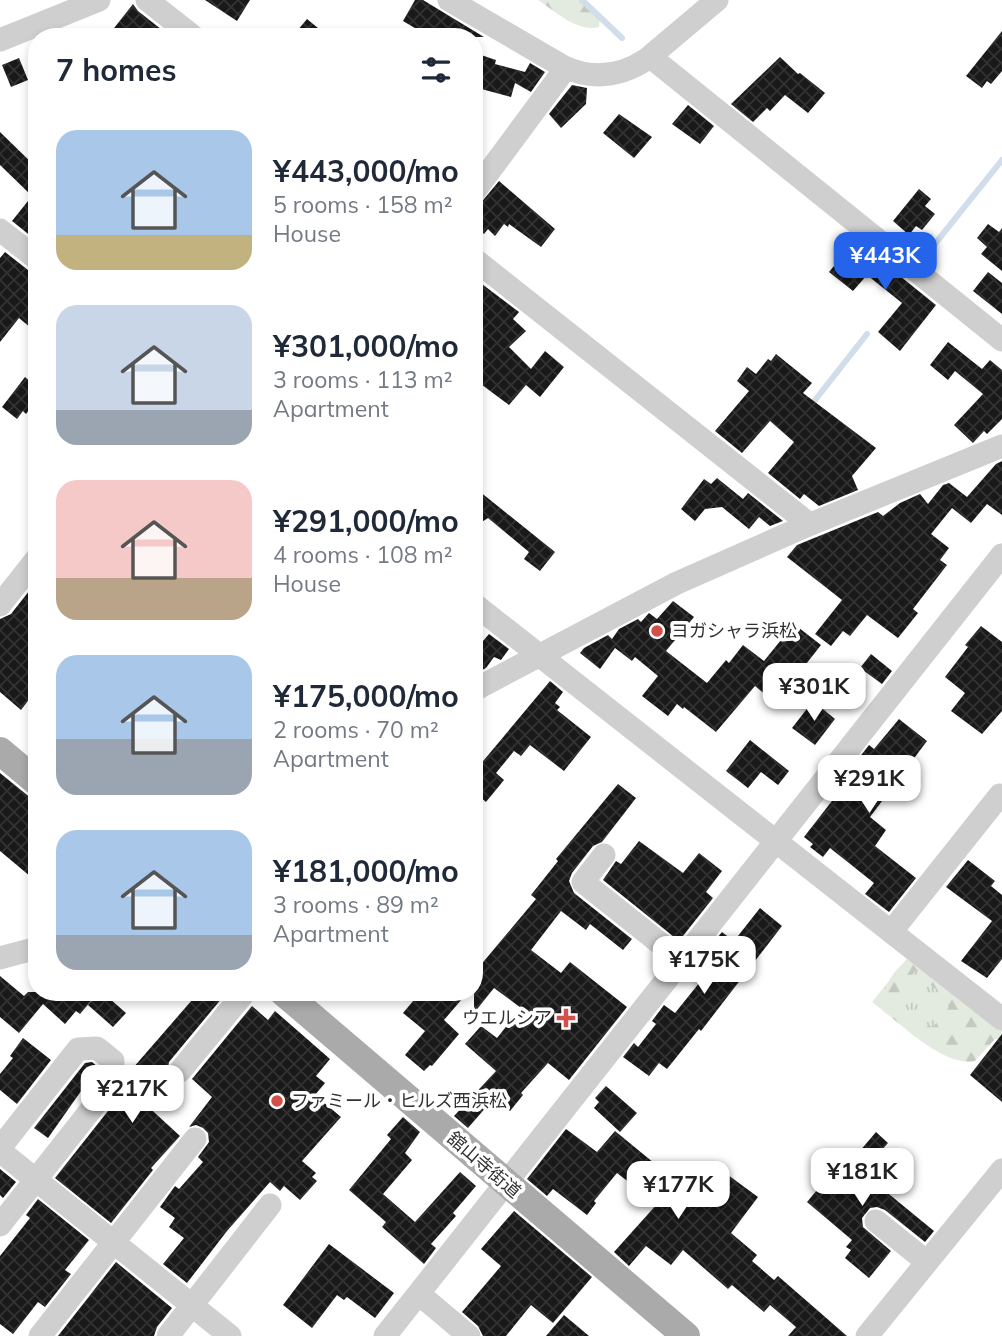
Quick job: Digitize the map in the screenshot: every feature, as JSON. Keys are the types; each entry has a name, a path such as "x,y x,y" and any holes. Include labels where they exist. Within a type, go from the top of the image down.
{"main road":[{"path":"0,751 28,774"},
{"name":"舘山寺街道","path":"293,1001 686,1336"}],"street":[{"path":"30,28 99,0"},
{"path":"147,0 183,28"},
{"path":"449,0 564,67 577,73 606,75 635,67 717,0"},
{"path":"0,40 28,29"},
{"path":"652,55 658,63 1002,340"},
{"path":"483,180 564,67"},
{"path":"2,234 28,253"},
{"path":"483,266 803,519 806,526"},
{"path":"483,685 677,583 806,526 1002,446"},
{"path":"385,1336 1002,555"},
{"path":"0,605 28,569"},
{"path":"483,611 1002,1019"},
{"path":"891,932 1000,795"},
{"path":"604,855 583,882 681,960"},
{"path":"0,958 28,950"},
{"path":"180,1071 238,1001"},
{"path":"0,1225 35,1180 112,1083 113,1061 97,1048 78,1049 0,1149 35,1180 230,1336"},
{"path":"40,1336 195,1139"},
{"path":"868,1336 1002,1170"},
{"path":"167,1336 270,1205"},
{"path":"876,1221 927,1262"},
{"path":"419,1294 468,1336"}],"green space":[{"path":"538,0 583,0 600,16 599,27 575,24"},
{"path":"910,955 971,1003 933,1049 872,1002"},
{"path":"909,960 917,965 916,970 898,993 888,995 885,990 891,977"},
{"path":"934,977 1002,1028 1002,1038 995,1039 975,1061 951,1058 926,1045 883,1011 882,1001 892,999 924,1025 933,1027 949,1007 947,1000 929,983 930,978"}],"building":[{"path":"205,0 250,0 237,21"},
{"path":"415,0 423,0 469,28 415,28 403,21"},
{"path":"133,4 160,28 114,28"},
{"path":"307,19 318,28 300,28"},
{"path":"1002,31 1002,71 991,84 987,81 982,88 966,76"},
{"path":"483,56 496,60 495,64 525,72 530,63 545,72 531,92 515,83 511,97 483,89"},
{"path":"780,57 825,93 808,113 785,95 770,111 767,108 753,122 731,104"},
{"path":"19,58 28,80 11,87 2,65"},
{"path":"572,85 587,88 586,104 561,128 549,114"},
{"path":"688,105 714,126 700,144 672,124"},
{"path":"619,114 652,137 634,158 603,133"},
{"path":"0,132 28,159 28,192 0,165"},
{"path":"499,181 555,229 541,247 509,224 508,227 504,224 495,236 488,229 484,234 483,200"},
{"path":"919,189 931,199 925,206 935,214 922,230 916,226 909,235 893,221"},
{"path":"28,201 28,234 12,221"},
{"path":"988,224 999,232 1002,228 1002,271 981,254 987,247 977,238"},
{"path":"855,240 936,305 900,351 878,332 902,303 867,275 853,291 829,272"},
{"path":"5,252 28,270 28,326 19,318 0,342 0,258"},
{"path":"988,272 1002,283 1002,314 973,291"},
{"path":"483,285 519,312 513,319 526,331 509,347 531,369 545,351 564,367 540,397 526,385 509,405 483,386"},
{"path":"948,342 982,369 990,360 1002,370 1002,419 987,434 984,431 973,443 954,425 983,394 955,371 948,380 930,365"},
{"path":"776,354 812,383 803,393 876,448 852,476 858,490 819,506 804,494 800,499 768,473 794,442 770,421 742,453 715,431 749,391 737,381 747,367 756,374 768,359 771,361"},
{"path":"25,377 28,380 26,414 23,411 17,419 2,407"},
{"path":"1002,461 1002,515 987,504 971,523 952,508 931,534 949,548 940,560 947,565 913,609 918,613 898,638 867,615 850,636 843,631 831,646 815,634 842,600 787,557 797,545 878,512 883,516 900,503 920,494 928,504 943,485 949,483 967,497 996,464"},
{"path":"717,478 743,499 748,493 783,521 770,526 759,517 749,529 722,507 705,509 695,521 681,509 704,479 711,484"},
{"path":"483,494 555,552 540,571 524,559 529,552 488,518 483,521"},
{"path":"28,592 28,701 21,710 0,692 0,619 11,614"},
{"path":"673,601 694,617 666,651 707,683 726,660 729,663 743,645 764,661 794,624 821,645 803,668 797,664 767,696 755,686 716,732 684,707 683,709 677,704 668,716 642,696 658,676 635,657 632,661 615,648 600,669 580,653 608,635 612,639 619,629 638,619 641,622 649,613 657,619"},
{"path":"981,626 1002,642 1002,711 982,734 951,711 965,693 945,677 968,647 965,645"},
{"path":"489,634 509,649 501,660 494,657 483,670 483,641"},
{"path":"871,654 892,671 882,684 860,668"},
{"path":"550,681 563,692 555,703 560,707 557,710 591,737 564,771 530,745 521,756 514,751 496,773 504,780 486,802 483,800 483,761"},
{"path":"813,701 835,719 815,745 792,728"},
{"path":"899,719 927,741 870,817 886,830 875,846 916,878 889,912 865,894 874,883 830,848 823,857 810,847 813,844 804,837 835,797 831,794 869,745 874,749"},
{"path":"750,740 789,771 778,785 761,772 748,788 726,771"},
{"path":"0,773 28,796 28,874 0,851"},
{"path":"618,784 636,798 602,842 593,846 569,881 574,893 632,939 623,950 590,924 586,930 561,911 531,950 561,973 570,962 627,1007 569,1080 548,1063 521,1093 523,1095 510,1111 494,1098 468,1128 454,1116 496,1071 465,1044 481,1026 497,1038 521,1008 494,988 474,1013 474,1001 483,1001 483,962 536,899 531,895 558,861 556,859"},
{"path":"639,841 683,873 699,853 722,871 706,892 713,898 679,941 603,880 616,861 621,864"},
{"path":"968,860 995,881 991,886 1002,895 1002,959 987,978 961,961 992,921 946,887"},
{"path":"760,908 782,926 701,1031 699,1029 667,1069 659,1063 649,1076 623,1057 634,1043 638,1047 656,1024 652,1021 664,1005 675,1013 722,955 711,946 722,932 734,941"},
{"path":"0,976 24,996 28,992 28,1001 91,1001 80,1014 76,1011 65,1024 43,1004 19,1033 0,1017"},
{"path":"91,1001 112,1001 126,1013 113,1027 88,1005"},
{"path":"191,1001 220,1001 169,1062 167,1075 143,1102 180,1136 151,1168 153,1170 111,1223 55,1178 123,1092 126,1076"},
{"path":"413,1001 460,1001 444,1020 459,1034 432,1066 424,1071 405,1055 425,1031 403,1013"},
{"path":"252,1006 268,1020 275,1011 330,1059 316,1076 325,1083 315,1095 341,1117 302,1161 316,1173 312,1177 317,1181 300,1200 284,1186 280,1191 270,1182 227,1231 187,1283 163,1264 184,1238 169,1227 175,1218 160,1207 175,1186 179,1189 203,1162 198,1157 209,1142 208,1133 203,1128 196,1125 189,1127 212,1097 192,1079"},
{"path":"1002,1034 1002,1102 970,1075"},
{"path":"23,1038 51,1060 17,1104 0,1090 0,1074 13,1058 10,1056"},
{"path":"92,1062 98,1067 48,1138 34,1128 85,1063"},
{"path":"606,1086 637,1113 620,1132 594,1108 599,1102 595,1098"},
{"path":"403,1117 420,1132 405,1153 412,1160 383,1194 415,1222 460,1172 476,1186 453,1213 456,1216 431,1244 436,1248 424,1264 382,1227 386,1222 349,1190 391,1139 387,1135"},
{"path":"566,1129 597,1152 615,1131 665,1172 661,1178 685,1197 713,1164 758,1197 731,1233 757,1255 752,1261 774,1280 778,1276 847,1336 788,1336 796,1327 770,1305 764,1312 732,1285 728,1289 683,1250 671,1265 646,1246 629,1266 614,1252 657,1204 617,1173 594,1201 596,1203 587,1215 553,1189 547,1196 527,1179"},
{"path":"876,1132 888,1143 862,1172 934,1231 925,1242 885,1210 870,1208 862,1218 863,1227 891,1251 869,1278 845,1258 851,1250 846,1247 852,1240 807,1202 833,1171 842,1172"},
{"path":"0,1169 16,1182 3,1198 0,1195"},
{"path":"38,1199 89,1240 65,1270 71,1274 45,1307 38,1302 13,1334 0,1324 0,1256 30,1218 26,1215"},
{"path":"514,1211 592,1277 553,1323 531,1305 506,1336 483,1336 478,1326 462,1312 501,1266 481,1249"},
{"path":"329,1244 394,1293 375,1318 347,1297 344,1300 337,1295 312,1328 283,1305"},
{"path":"116,1262 172,1308 157,1327 154,1336 58,1336"},
{"path":"564,1315 589,1336 546,1336"}],"waterway":[{"path":"582,0 622,38"},
{"path":"922,260 1002,160"},
{"path":"812,404 867,334"}],"place":[{"name":"ヨガシャラ浜松","path":"657,631"},
{"name":"ウエルシア","path":"566,1018"},
{"name":"ファミール・ヒルズ西浜松","path":"277,1101"}]}
